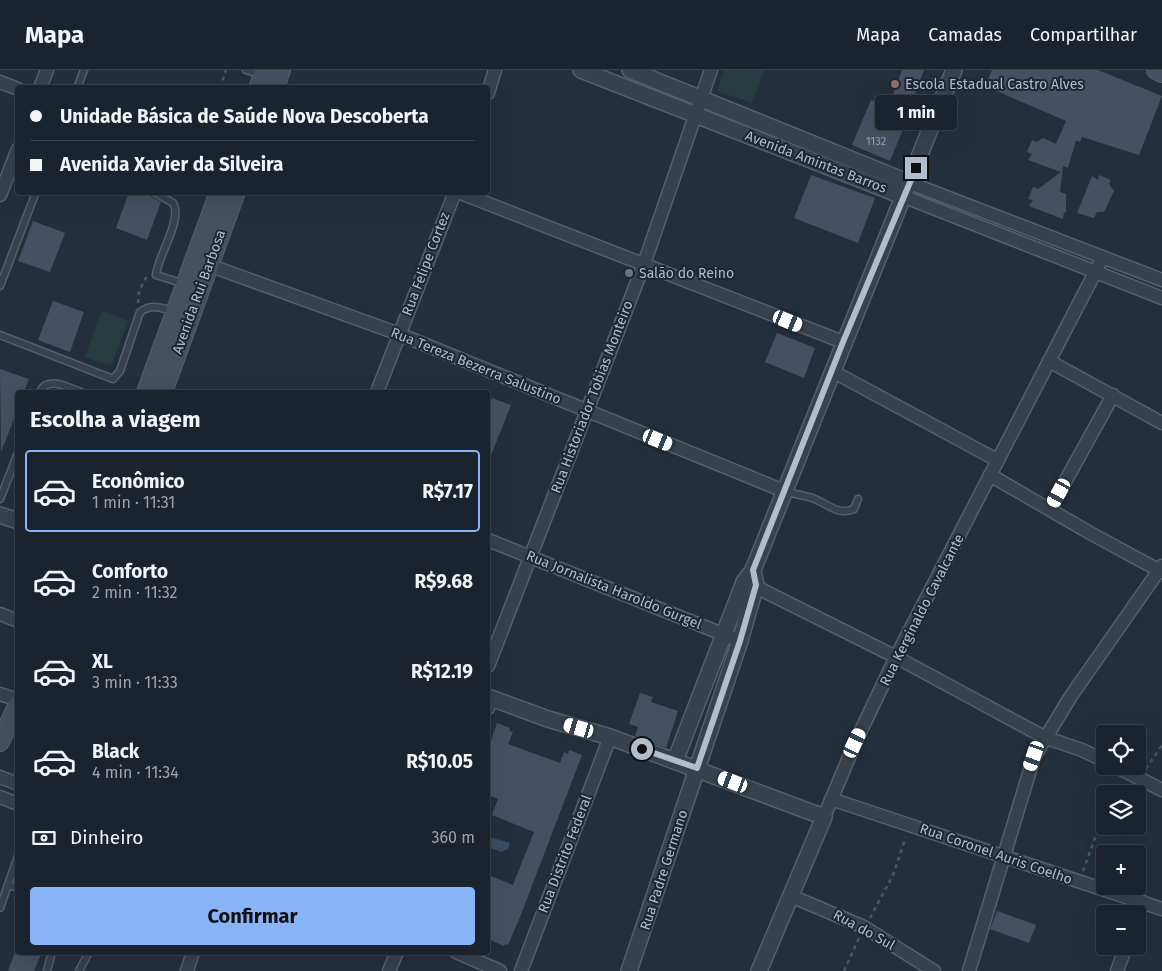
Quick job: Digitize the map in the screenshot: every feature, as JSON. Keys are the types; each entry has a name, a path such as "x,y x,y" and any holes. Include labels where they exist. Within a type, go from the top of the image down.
{"main road":[{"path":"1156,70 1162,72"},
{"name":"Avenida Rui Barbosa","path":"164,390 202,262 218,195"},
{"name":"Avenida Rui Barbosa","path":"147,390 185,284 202,262 235,195"},
{"path":"0,742 15,709"}],"street":[{"path":"41,85 47,70"},
{"path":"490,86 495,70"},
{"name":"Avenida Amintas Barros","path":"581,70 695,115 1103,257 1162,280"},
{"name":"Avenida Amintas Barros","path":"630,70 701,98 1096,272 1162,298"},
{"name":"Rua Historiador Tobias Monteiro","path":"490,661 585,411 644,264 711,70"},
{"path":"675,761 723,634 751,579 787,492 843,342 907,190 954,70"},
{"path":"0,82 15,88"},
{"path":"0,193 15,156"},
{"name":"Rua Felipe Cortez","path":"378,390 455,195"},
{"path":"464,195 843,342"},
{"name":"Rua Kerginaldo Cavalcante","path":"758,971 831,799 896,657 1103,257"},
{"name":"Rua Tereza Bezerra Salustino","path":"202,262 399,334 787,492"},
{"path":"1049,361 1162,423"},
{"path":"832,371 997,460"},
{"path":"1050,509 1112,395"},
{"path":"969,971 1005,858 1027,776 1044,737 1161,569 990,475"},
{"path":"0,515 15,520"},
{"name":"Rua Jornalista Haroldo Gurgel","path":"490,541 740,641"},
{"path":"751,579 1044,737 1096,757"},
{"name":"Rua Padre Germano","path":"629,971 740,641 751,579"},
{"path":"0,614 15,620"},
{"path":"0,694 15,701"},
{"path":"490,701 610,737 824,817"},
{"name":"Rua Distrito Federal","path":"521,971 610,737"},
{"path":"1132,775 1162,790"},
{"path":"0,778 15,783"},
{"path":"0,797 15,803"},
{"name":"Rua Coronel Auris Coelho","path":"831,799 911,824 1005,858 1162,909"},
{"name":"Rua do Sul","path":"791,896 864,927 934,971"},
{"path":"187,971 193,955"},
{"path":"390,971 396,955"},
{"path":"463,955 500,971"},
{"path":"1117,971 1123,955"}],"lane":[{"path":"79,85 84,70"},
{"path":"0,286 35,195"},
{"path":"159,195 173,203 176,213 156,275 185,284"},
{"path":"0,335 113,380 120,371 140,312 148,306 154,306 175,312"},
{"path":"42,390 46,385 53,383 75,390"},
{"path":"0,499 15,461"},
{"path":"787,492 815,499 830,508 843,511 854,509 858,498"},
{"path":"0,908 15,865"},
{"path":"8,885 15,887"},
{"path":"46,971 51,955"},
{"path":"79,971 87,955"}],"path":[{"path":"221,85 226,70"},
{"path":"140,312 139,291 146,275 157,268"},
{"path":"1140,779 1162,745"},
{"path":"844,971 864,927 893,875 911,824"},
{"path":"1079,882 1096,835"}],"green space":[{"path":"724,70 764,70 752,103 717,91"},
{"path":"102,311 128,321 111,366 85,357"}],"water":[{"path":"490,839 510,843 508,849 501,852 490,848"}],"building":[{"path":"902,70 924,70 907,115 909,115 890,161 852,145 871,100 888,107"},
{"path":"992,70 1098,70 1162,96 1139,155 1082,137 1080,142 1076,140 1068,168 1063,166 1060,192 1066,194 1066,213 1064,212 1063,219 1029,206 1033,200 1028,199 1033,187 1038,189 1061,172 1028,160 1032,154 1027,152 1032,140 1037,142 1043,138 1056,144 1066,121 985,86"},
{"path":"811,175 875,198 858,243 794,218"},
{"path":"1099,175 1111,180 1109,184 1114,191 1104,212 1097,212 1094,218 1077,213 1092,176 1098,180"},
{"path":"128,195 148,195 161,202 147,240 116,228"},
{"path":"33,221 65,233 50,272 18,261"},
{"path":"53,301 84,312 70,352 38,340"},
{"path":"777,333 815,348 804,378 765,362"},
{"path":"0,369 29,379 25,390 15,390 15,417 1,452"},
{"path":"492,398 511,405 490,458 490,404"},
{"path":"640,693 653,697 651,702 678,711 666,748 635,736 638,727 629,724"},
{"path":"497,723 510,728 509,731 513,732 508,744 560,763 564,752 568,754 569,750 582,755 520,917 508,945 505,944 504,946 490,940 490,879 491,876 513,885 534,832 492,815 498,799 490,796 490,744"},
{"path":"997,911 1036,925 1029,943 990,929"},
{"path":"15,952 15,955 41,955 34,971 8,971"}],"place":[{"name":"Escola Estadual Castro Alves","path":"895,84"},
{"name":"Salão do Reino","path":"629,273"}],"route":[{"path":"642,749 697,768 740,641 756,585 753,570 843,342 916,168"}]}
